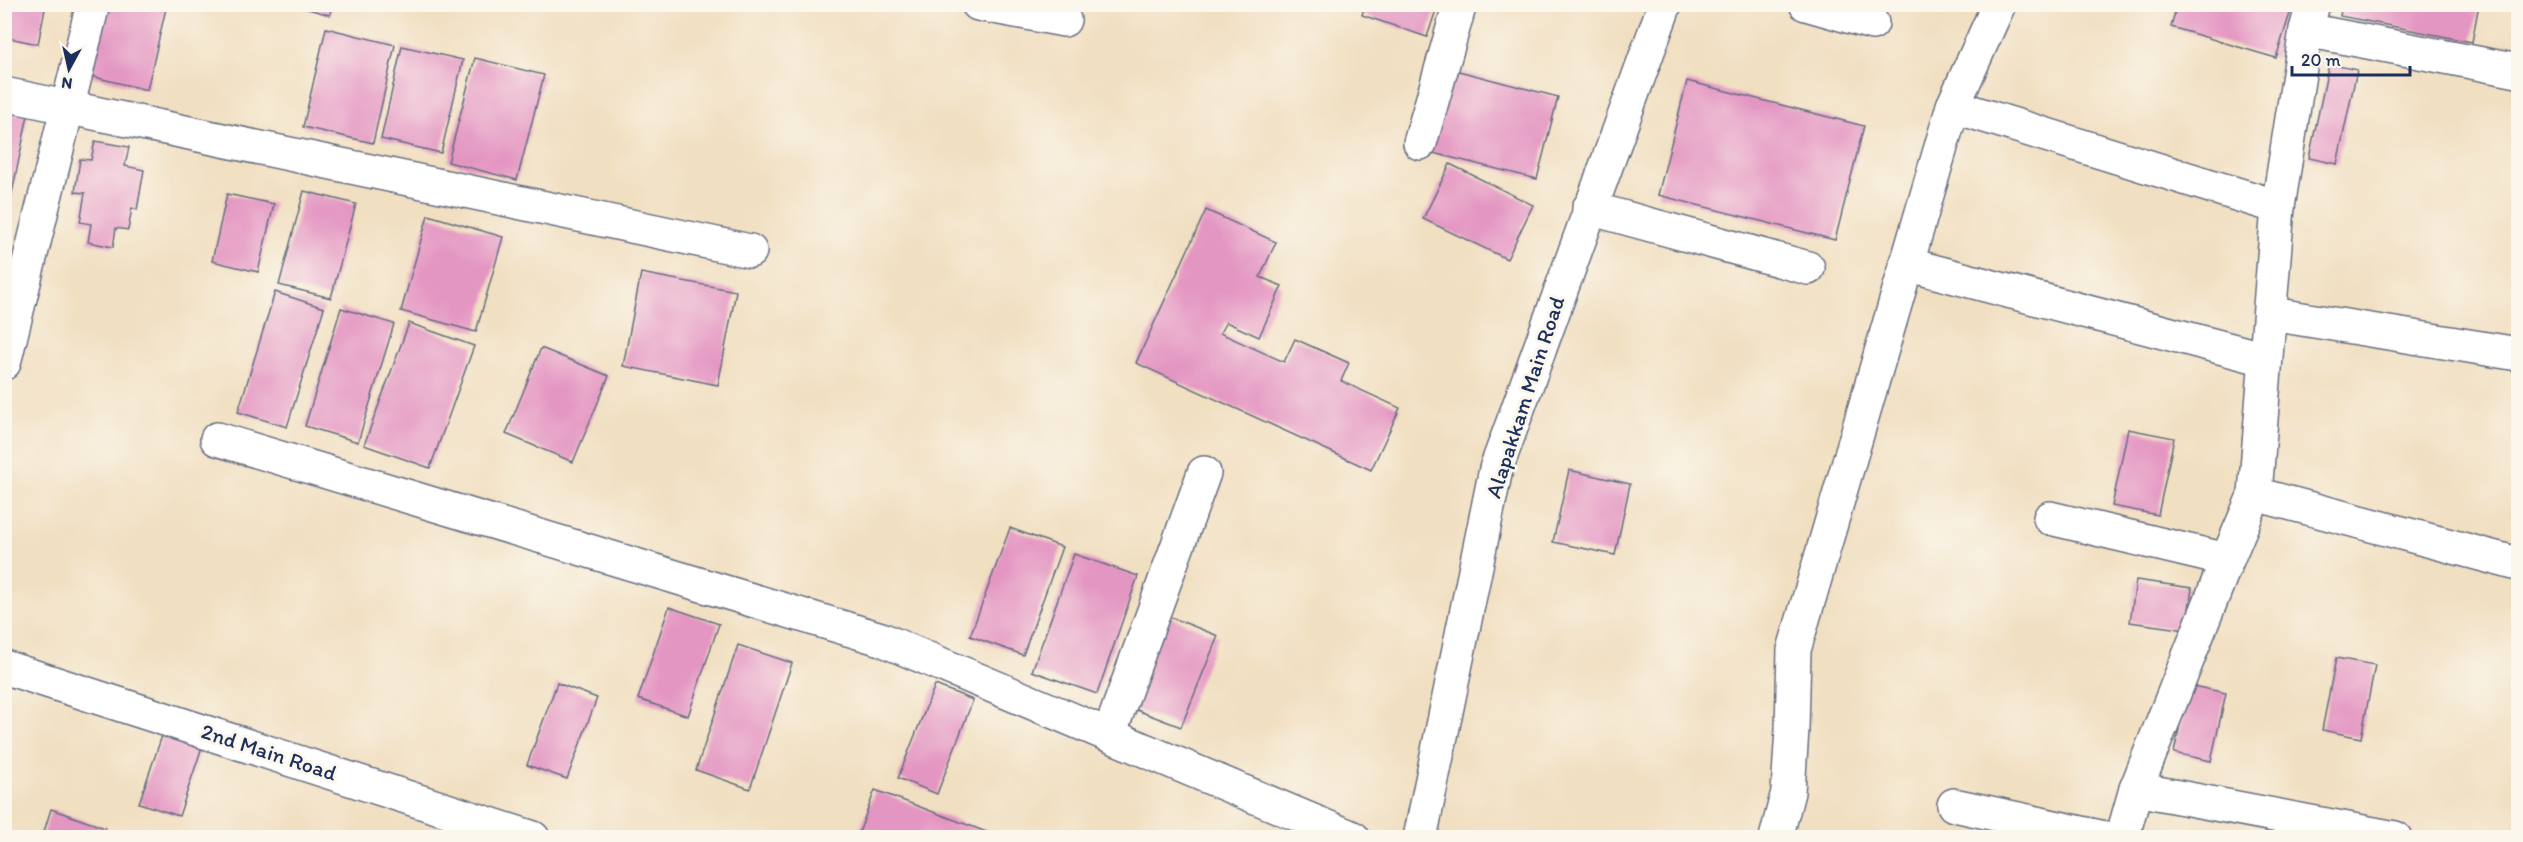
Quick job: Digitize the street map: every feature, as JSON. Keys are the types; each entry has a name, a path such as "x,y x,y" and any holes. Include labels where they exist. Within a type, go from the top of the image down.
{"street":[{"path":"4,363 10,319 68,109 93,4"},
{"path":"978,4 1064,20"},
{"path":"1420,143 1460,4"},
{"name":"Alapakkam Main Road","path":"1420,837 1496,469 1665,4"},
{"path":"1806,4 1872,23"},
{"path":"1776,837 1788,792 1794,650 1953,106 1999,4"},
{"path":"2122,837 2136,789 2255,494 2278,207 2309,17 2518,70"},
{"path":"4,94 750,251"},
{"path":"1953,106 2278,207"},
{"path":"1589,208 1808,268"},
{"path":"1906,264 2265,359"},
{"path":"2271,314 2518,354"},
{"path":"217,439 881,639 1353,837"},
{"path":"1108,735 1204,473"},
{"path":"2255,494 2518,564"},
{"path":"2050,518 2227,560"},
{"name":"2nd Main Road","path":"4,667 533,837"},
{"path":"2136,789 2283,827 2395,837"},
{"path":"1954,805 2105,837"}],"building":[{"path":"4,4 46,4 38,44 4,37"},
{"path":"104,4 167,4 147,90 86,75"},
{"path":"290,4 332,4 330,15"},
{"path":"1365,4 1438,4 1427,37 1362,15"},
{"path":"2177,4 2283,4 2292,7 2276,58 2171,27"},
{"path":"2342,4 2479,4 2472,42 2340,16"},
{"path":"326,28 395,45 373,143 303,127"},
{"path":"402,46 463,60 441,153 381,139"},
{"path":"475,58 544,75 517,180 448,162"},
{"path":"2329,64 2357,70 2337,164 2309,158"},
{"path":"1451,69 1558,97 1537,179 1429,152"},
{"path":"1687,81 1864,126 1835,240 1658,195"},
{"path":"4,110 28,115 11,198 4,196"},
{"path":"95,141 129,147 125,166 144,170 137,210 132,208 128,230 116,228 113,247 88,242 91,224 80,222 85,193 75,192 80,159 91,160"},
{"path":"1450,164 1533,205 1507,259 1423,219"},
{"path":"304,191 356,204 331,298 279,285"},
{"path":"227,194 274,204 258,272 212,261"},
{"path":"1206,210 1276,242 1260,277 1282,286 1259,337 1226,322 1220,333 1284,362 1295,339 1349,363 1341,381 1400,408 1371,470 1136,363"},
{"path":"428,215 503,237 476,332 401,311"},
{"path":"641,273 736,291 718,385 623,366"},
{"path":"275,292 324,308 287,427 238,412"},
{"path":"341,308 394,324 358,442 305,426"},
{"path":"409,323 474,346 430,468 364,445"},
{"path":"541,348 609,376 573,462 506,434"},
{"path":"2128,429 2174,438 2158,515 2112,506"},
{"path":"1569,470 1630,484 1615,555 1553,542"},
{"path":"1010,528 1062,547 1023,655 970,636"},
{"path":"1074,554 1138,576 1097,694 1032,671"},
{"path":"2136,580 2192,588 2186,630 2130,622"},
{"path":"669,607 719,624 688,716 638,699"},
{"path":"1163,614 1218,636 1181,727 1126,706"},
{"path":"738,645 792,663 750,789 696,770"},
{"path":"2336,658 2375,665 2361,738 2322,730"},
{"path":"557,683 597,698 567,779 527,765"},
{"path":"935,685 973,700 937,794 898,778"},
{"path":"2188,685 2226,693 2211,761 2174,753"},
{"path":"166,724 205,738 179,816 139,803"},
{"path":"875,790 1000,837 1000,838 857,838"},
{"path":"51,809 105,828 102,838 42,838"}]}
